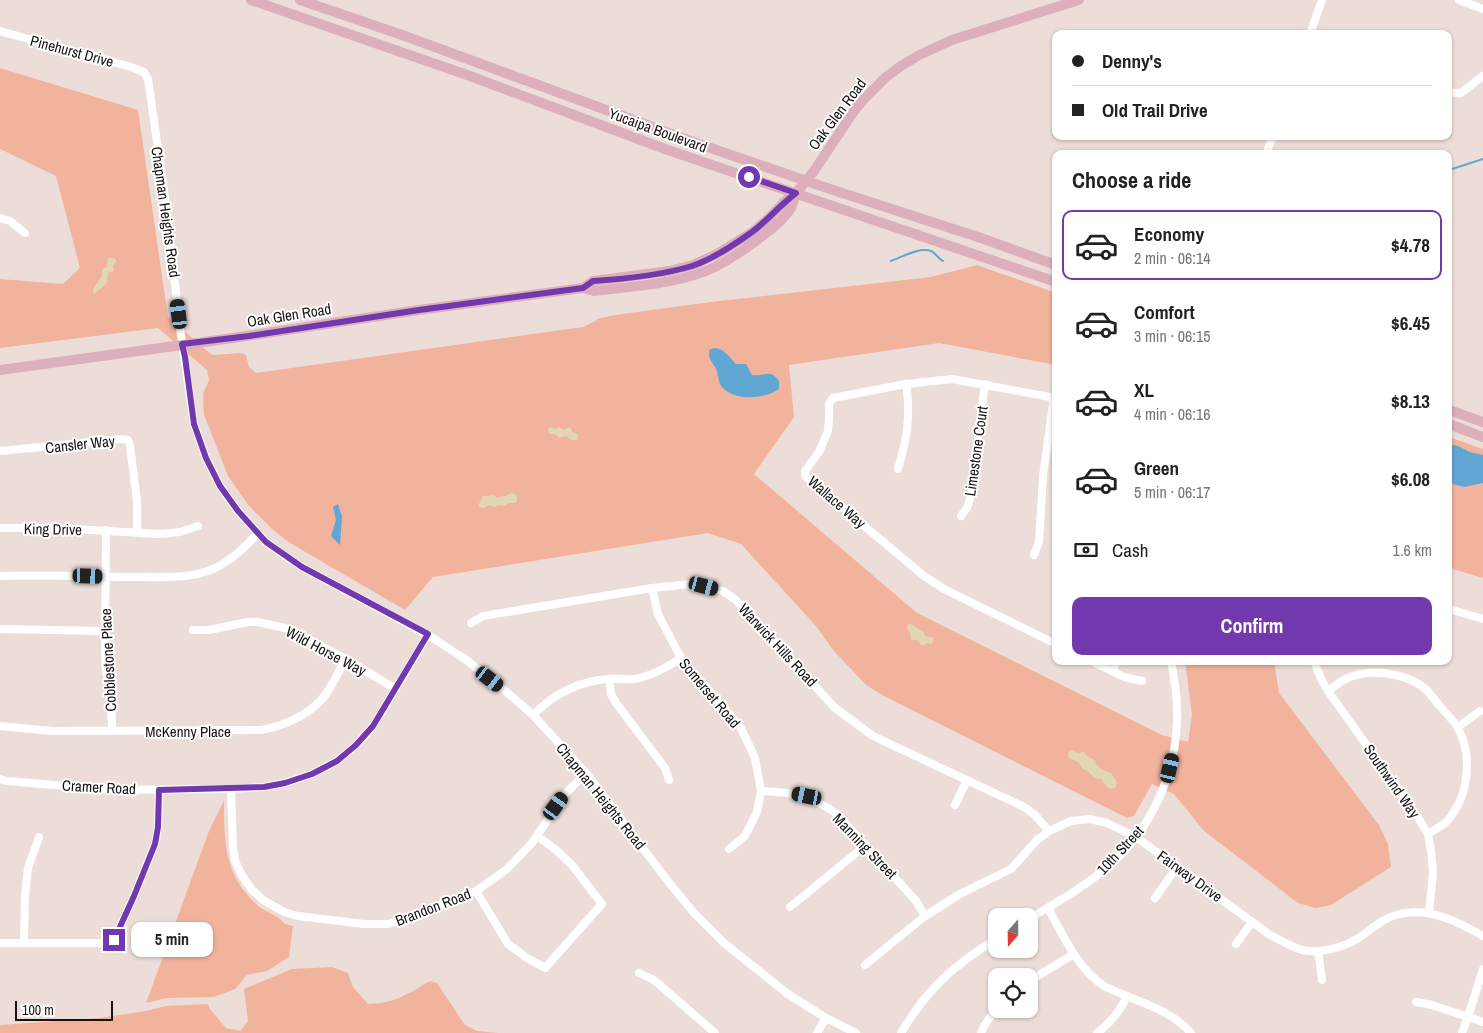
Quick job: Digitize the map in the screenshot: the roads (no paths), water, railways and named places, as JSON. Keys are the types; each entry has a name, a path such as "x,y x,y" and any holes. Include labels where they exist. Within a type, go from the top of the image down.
{"main road":[{"name":"Yucaipa Boulevard","path":"252,0 461,72 665,149 1052,281"},
{"name":"Yucaipa Boulevard","path":"300,0 405,36 696,142 991,241 1052,264"},
{"name":"Oak Glen Road","path":"0,370 583,288 593,281 669,271 693,265 717,254 754,231 796,193 859,105 881,82 901,66 918,55 952,40 1079,0"},
{"path":"1452,411 1483,422"},
{"path":"1452,425 1483,437"}],"street":[{"path":"1311,30 1322,0"},
{"path":"1459,0 1483,9"},
{"name":"Pinehurst Drive","path":"0,31 144,72"},
{"name":"Chapman Heights Road","path":"144,72 148,79 165,198 182,344 194,424 206,458 220,486 238,511 266,542 302,567 428,634 465,659 502,688 532,715 586,773 667,880 694,913 724,943 788,994 826,1018 856,1033"},
{"path":"1452,93 1461,93 1483,76"},
{"path":"0,218 10,221 25,233"},
{"name":"Wallace Way","path":"1052,397 952,379 906,384 833,398 829,404 828,431 819,452 805,471 805,476 924,576 944,589 1052,642"},
{"path":"898,469 906,441 909,416 906,384"},
{"name":"Limestone Court","path":"961,516 968,506 971,495 985,384"},
{"path":"1034,555 1039,542 1043,476 1052,418"},
{"name":"Cansler Way","path":"0,451 121,439 128,440 137,502 137,532"},
{"name":"King Drive","path":"0,528 55,528 159,534 180,532 198,526"},
{"name":"Cobblestone Place","path":"106,530 104,630 106,672 111,693 112,731"},
{"path":"0,576 175,577 201,573 214,569 239,554 257,534"},
{"name":"Warwick Hills Road","path":"471,623 483,616 652,588 690,584 723,591 736,600 835,708 847,718 873,736 1024,807 1034,814 1050,832"},
{"name":"Somerset Road","path":"652,588 658,614 681,658 740,726 755,758 761,791 757,812 745,836 729,849"},
{"path":"1452,610 1483,619"},
{"name":"Wild Horse Way","path":"193,630 210,630 248,622 268,623 289,630 346,659 396,689"},
{"path":"0,629 104,630"},
{"name":"Cramer Road","path":"0,779 114,790 232,789 264,787 285,783 312,774 337,761 356,745 373,726 428,634"},
{"path":"532,715 554,696 590,681 634,679 648,676 663,670 681,658"},
{"name":"McKenny Place","path":"0,726 52,731 262,730 277,727 310,710 326,694 346,659"},
{"path":"1099,665 1124,677 1142,681"},
{"path":"1113,672 1115,665"},
{"name":"10th Street","path":"1038,914 1084,886 1113,863 1136,837 1150,817 1163,790 1174,748 1177,702 1172,665"},
{"name":"Southwind Way","path":"1316,665 1328,691 1428,834 1433,872 1429,912"},
{"path":"1328,691 1350,677 1368,673 1388,674 1408,679 1424,687 1458,727 1467,757 1467,774 1463,790 1455,810 1446,822 1428,834"},
{"path":"609,679 611,694 616,703 665,768 669,780"},
{"path":"1458,727 1480,711"},
{"name":"Brandon Road","path":"232,789 235,861 251,889 263,900 284,912 298,916 364,924 388,924 415,916 476,891 507,869 532,843 566,793 586,773"},
{"path":"955,805 967,780"},
{"path":"0,943 108,943 114,940 155,844 158,827 159,790"},
{"name":"Manning Street","path":"761,791 789,792 807,796 837,814 916,901 925,916"},
{"name":"Fairway Drive","path":"865,964 925,916 960,894 1011,869 1037,840 1071,821 1090,819 1106,823 1136,837 1270,935 1302,950 1318,951 1342,946 1358,938 1378,923 1396,915 1429,912 1467,927 1483,936"},
{"path":"476,891 508,944 545,968 602,904 572,864 537,836"},
{"path":"24,943 25,895 28,868 39,837"},
{"path":"790,907 866,845"},
{"path":"1155,898 1177,867"},
{"path":"1048,908 1074,954 1086,969 1104,986 1169,1014 1182,1023 1191,1033"},
{"path":"1236,944 1252,922"},
{"path":"901,1033 930,991 973,953 988,944"},
{"path":"1318,951 1322,980"},
{"path":"1038,976 1074,954"},
{"path":"1462,1033 1483,970"},
{"path":"639,973 654,980 715,1033"},
{"path":"1097,1033 1120,1010 1128,996"},
{"path":"1416,1002 1432,1005 1483,1022"},
{"path":"817,1033 826,1018"},
{"path":"981,1033 990,1018"}],"water":[{"path":"714,348 724,351 736,364 746,364 752,375 773,375 779,381 779,389 759,397 743,397 730,393 721,385 717,371 709,356 709,351"},
{"path":"1452,445 1483,455 1483,483 1464,487 1453,484"},
{"path":"338,504 342,517 340,545 331,536 336,520 333,507"}],"waterway":[{"path":"1452,169 1483,159"},
{"path":"891,261 921,250 931,251 943,261"}]}
